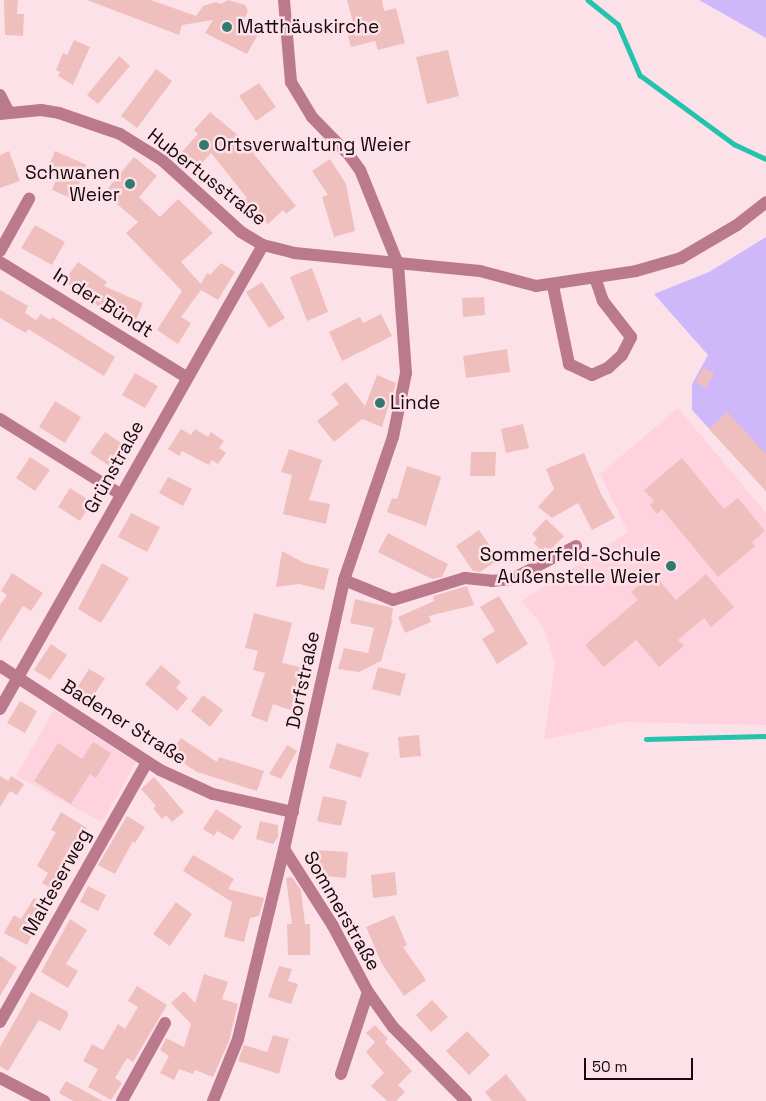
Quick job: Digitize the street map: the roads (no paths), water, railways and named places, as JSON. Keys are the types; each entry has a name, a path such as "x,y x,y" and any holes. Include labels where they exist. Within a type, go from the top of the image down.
{"street":[{"name":"Dorfstraße","path":"213,1101 238,1040 293,812 344,580 401,404 406,373 398,264 360,170 350,156 312,116 291,82 284,0"},
{"name":"Hubertusstraße","path":"0,94 4,112 59,113 120,134 162,160 241,232 263,245 294,253 480,271 536,286 552,286 636,272 681,258 737,225 766,202"},
{"path":"0,252 29,200"},
{"name":"Grünstraße","path":"0,709 186,377 263,245"},
{"name":"In der Bündt","path":"0,262 186,377"},
{"path":"552,286 569,364 592,375 608,368 622,355 632,338 603,301 595,278"},
{"path":"0,419 120,494"},
{"path":"344,580 393,600 465,578 492,581 512,579 576,546"},
{"name":"Badener Straße","path":"0,666 147,762 213,794 293,812"},
{"name":"Malteserweg","path":"0,1022 147,762"},
{"name":"Sommerstraße","path":"284,850 333,926 368,992 393,1027 466,1101"},
{"name":"Sommerstraße","path":"341,1074 368,992"},
{"path":"122,1101 165,1023"},
{"path":"0,1078 44,1101"}],"waterway":[{"path":"588,0 618,24 640,75 734,144 766,159"},
{"path":"646,739 766,736"}],"place":[{"name":"Matthäuskirche","path":"227,27"},
{"name":"Ortsverwaltung Weier","path":"204,145"},
{"name":"Schwanen Weier","path":"130,184"},
{"name":"Linde","path":"380,403"},
{"name":"Sommerfeld-Schule Außenstelle Weier","path":"671,566"}]}
